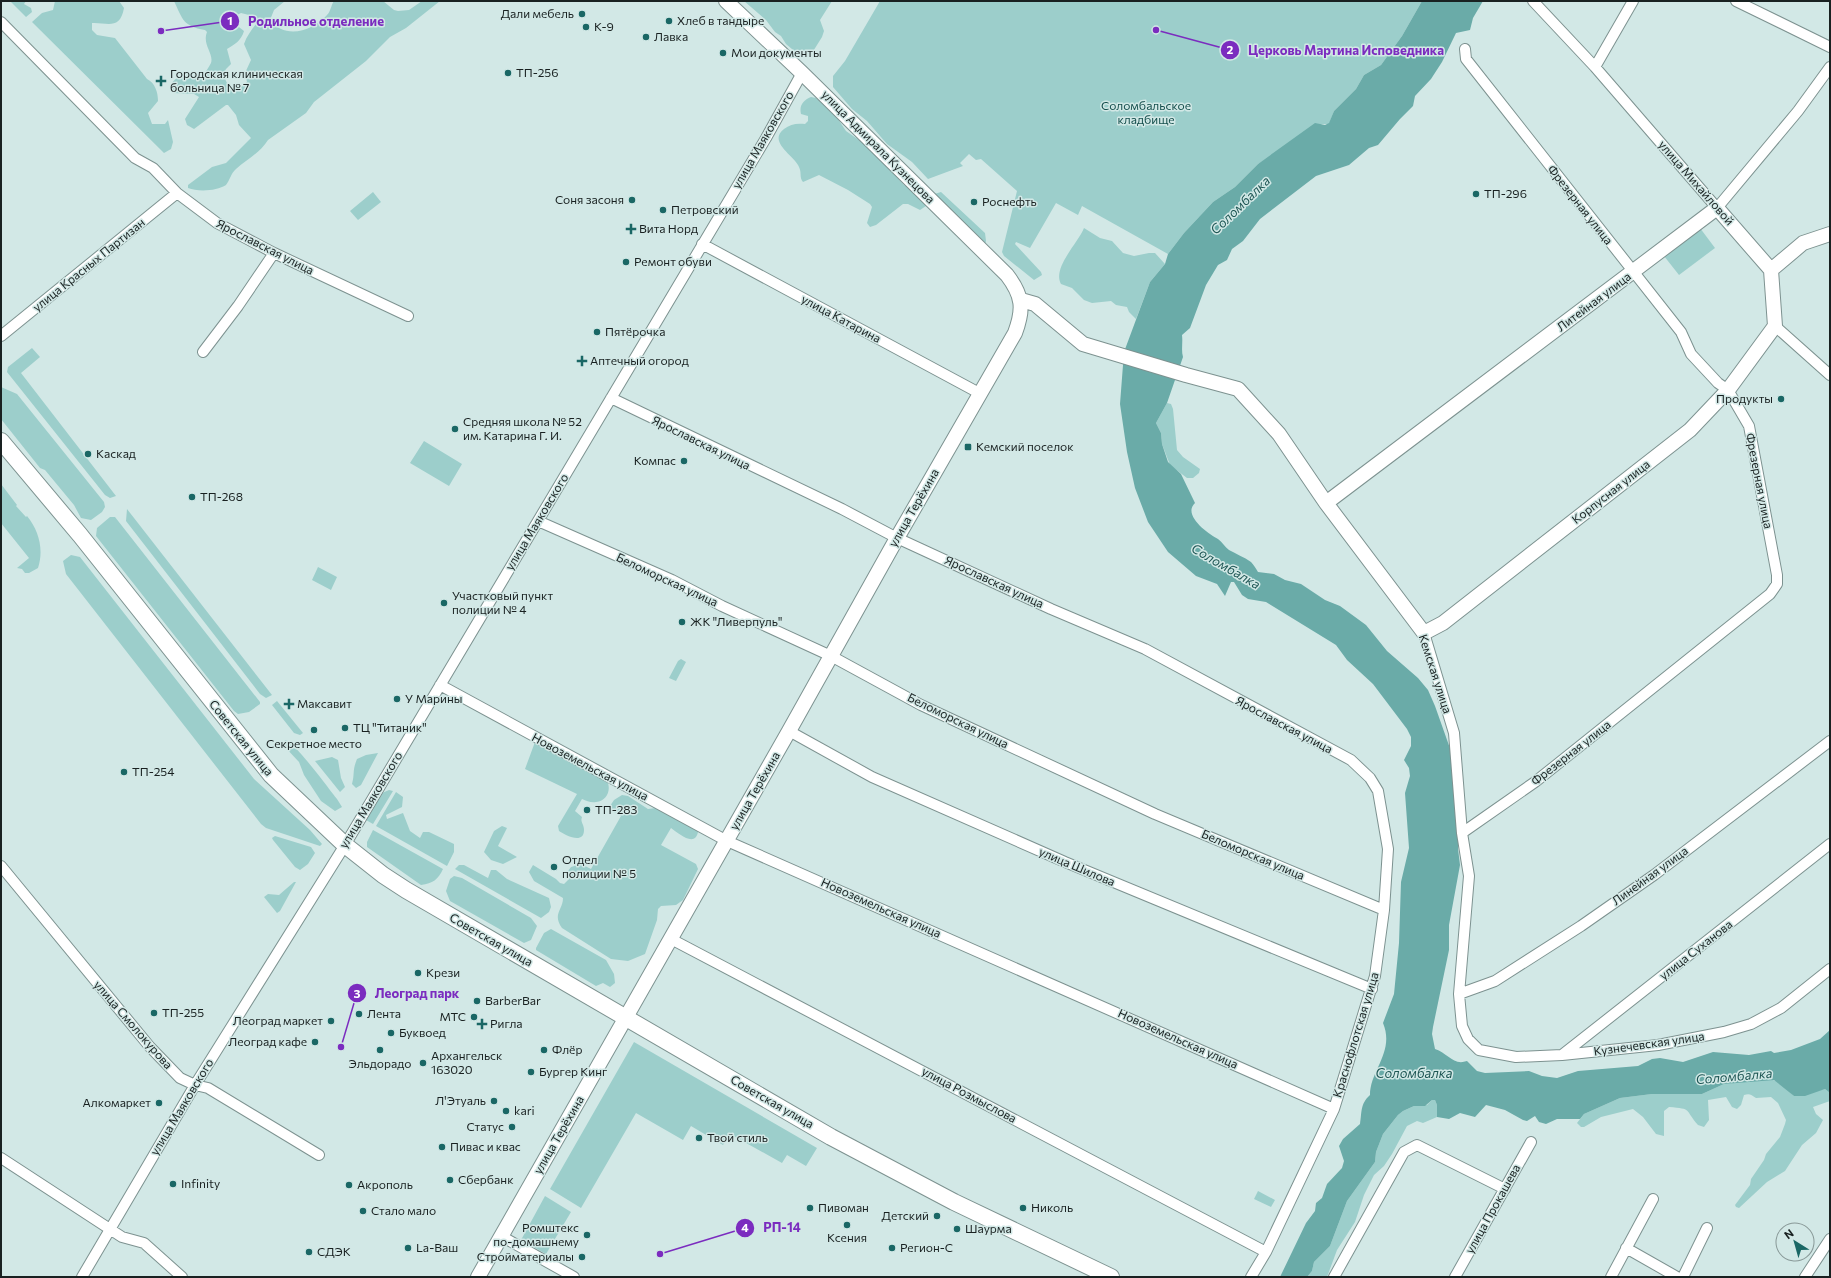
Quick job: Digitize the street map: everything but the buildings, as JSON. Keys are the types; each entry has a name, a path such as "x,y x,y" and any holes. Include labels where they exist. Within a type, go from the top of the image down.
{"main road":[{"name":"Советская улица","path":"1,441 80,535 256,757 285,789 345,845 383,875 406,890 831,1137 954,1202 1111,1277"}],"street":[{"name":"улица Адмирала Кузнецова","path":"726,1 802,73 1007,275 1018,292 1021,300"},
{"name":"улица Михайловой","path":"1533,1 1595,67 1771,270"},
{"path":"1595,67 1633,1"},
{"path":"1736,1 1830,47"},
{"name":"Ярославская улица","path":"1,22 135,158 153,168 177,193 217,223 274,253 408,316"},
{"name":"Фрезерная улица","path":"1462,833 1535,782 1571,754 1770,594 1777,584 1777,576 1749,426 1728,390 1718,383 1691,354 1681,332 1466,59 1465,49"},
{"name":"Литейная улица","path":"1326,503 1717,208 1798,111 1830,67"},
{"name":"улица Маяковского","path":"82,1277 195,1085 345,845 802,73"},
{"name":"улица Красных Партизан","path":"1,336 177,193"},
{"path":"1830,234 1803,243 1771,270 1775,326 1830,375"},
{"name":"улица Катарина","path":"702,244 981,394"},
{"path":"203,352 238,306 274,253"},
{"name":"Кемская улица","path":"1021,300 1034,304 1076,340 1083,344 1098,350 1238,389 1279,434 1326,503 1424,633 1454,733 1462,833 1468,876 1459,994 1462,1026"},
{"name":"улица Терёхина","path":"478,1277 727,841 896,538 981,394 1015,333 1020,319 1021,300"},
{"name":"Корпусная улица","path":"1424,633 1443,623 1690,430 1728,390 1775,326"},
{"name":"Ярославская улица","path":"610,398 842,509 896,538 1051,609 1145,649 1351,760 1370,778"},
{"name":"Беломорская улица","path":"538,521 672,580 722,606 831,656 922,705 1155,814 1384,910"},
{"name":"Новоземельская улица","path":"440,685 727,841 1334,1109"},
{"name":"улица Шилова","path":"789,731 872,777 894,787 1065,862 1372,989"},
{"name":"Линейная улица","path":"1459,994 1495,981 1581,926 1654,875 1830,741"},
{"name":"Краснофлотская улица","path":"1251,1277 1266,1252 1334,1109 1372,989 1384,910 1388,849 1378,791 1370,778"},
{"name":"улица Суханова","path":"1562,1055 1830,844"},
{"name":"улица Смолокурова","path":"1,866 150,1047 180,1078 195,1085 208,1088 319,1155"},
{"name":"улица Розмыслова","path":"671,939 1266,1252"},
{"name":"Кузнечевская улица","path":"1462,1026 1468,1039 1479,1050 1516,1057 1562,1055 1658,1045 1724,1032 1751,1024 1781,1008 1830,969"},
{"name":"улица Прокашева","path":"1455,1277 1531,1142"},
{"path":"1334,1277 1404,1152 1417,1145 1505,1189"},
{"path":"1,1158 122,1237 144,1244 182,1277"},
{"path":"1611,1277 1653,1199"},
{"path":"1683,1277 1707,1228"},
{"path":"501,1236 574,1277"},
{"path":"1805,1277 1830,1239"},
{"path":"1626,1248 1677,1277"}],"green space":[{"path":"10,1 26,1 24,4 31,8 32,12 26,17"},
{"path":"55,1 119,1 124,8 119,20 112,24 92,23 92,30 97,35 115,38 147,79 154,85 157,91 158,101 148,113 152,124 165,124 168,120 173,142 171,149 164,153 32,22 42,13 53,10"},
{"path":"174,1 285,1 274,10 270,20 283,30 299,31 307,29 321,21 328,13 334,1 383,1 394,10 398,11 409,10 422,1 440,1 406,28 390,37 366,61 314,102 306,113 268,140 265,145 234,171 226,185 218,189 202,190 188,188 188,185 212,167 226,163 251,138 239,125 236,115 228,105 194,129 187,125 185,119 199,97 194,94 173,93 171,84 174,80 182,76 203,77 211,63 211,56 206,41 207,32 188,24 182,17","holes":["241,13 253,16 259,20 244,44 251,60 245,73 247,82 240,87 229,87 223,75 231,64 227,49 239,40 244,31 235,24 237,15"]},
{"path":"744,1 832,1 820,20 824,31 822,37 812,53 799,55 786,44 781,36 775,32 766,20"},
{"name":"Соломбальское кладбище","path":"880,1 1422,1 1402,36 1381,65 1364,75 1356,89 1334,111 1329,124 1322,124 1258,164 1235,187 1213,202 1184,233 1168,254 1082,206 1078,215 1056,203 1030,248 1016,242 1015,244 1041,272 1042,275 1034,280 1004,256 1002,252 1017,191 981,159 976,160 969,154 960,163 963,166 928,179 912,162 887,144 867,121 852,109 833,87 833,76 845,61"},
{"path":"811,97 816,98 830,107 846,131 869,147 904,185 909,187 926,204 926,206 920,210 908,204 903,204 876,225 870,227 867,223 872,207 870,204 848,190 819,175 803,182 797,163 780,144 779,139 780,134 786,127 794,124 805,124 808,121 808,116 801,114 801,106"},
{"path":"373,192 381,202 358,220 350,211"},
{"path":"941,192 985,233 986,241 984,248 931,195"},
{"path":"1084,228 1100,238 1112,241 1123,253 1134,256 1155,253 1165,264 1150,282 1136,319 1129,312 1127,307 1116,305 1111,301 1092,303 1084,300 1072,288 1061,284 1059,278 1063,263"},
{"path":"1700,228 1715,248 1679,275 1664,256"},
{"path":"32,348 40,357 21,373 116,496 110,498 105,495 7,372 8,367"},
{"path":"1,387 17,394 104,502 105,507 102,512 91,520 81,518 74,505 45,470 40,468 1,419"},
{"path":"1167,403 1171,404 1173,409 1177,450 1183,457 1200,469 1199,473 1193,478 1187,478 1170,465 1162,444 1161,433 1156,423"},
{"path":"424,441 462,464 449,486 410,463"},
{"path":"1,484 17,505 16,506 26,517 27,516 35,528 39,540 40,561 38,568 29,573 25,573 22,569 17,568 29,558 1,523"},
{"path":"127,509 272,695 266,698 260,694 126,521"},
{"path":"110,517 115,517 260,702 260,704 249,712 238,714 234,711 96,536 97,528"},
{"path":"71,555 80,557 254,779 310,830 322,844 320,846 266,828 261,824 66,574 63,561"},
{"path":"318,567 337,577 331,590 312,580"},
{"path":"681,659 686,662 676,681 669,678 678,661"},
{"path":"277,701 303,733 300,735 294,733 272,705"},
{"path":"285,740 303,756 342,807 335,811 321,801 304,775 299,762 284,746"},
{"path":"535,742 606,779 608,783 609,790 606,797 600,801 592,802 582,799 575,811 582,817 581,820 584,830 581,837 574,838 565,835 559,831 558,826 577,794 525,769"},
{"path":"378,753 361,785 356,788 352,784 357,759 366,755"},
{"path":"332,757 338,760 341,778 345,787 340,792 315,761"},
{"path":"389,790 393,791 373,824 366,820 382,793"},
{"path":"396,792 403,797 402,807 386,815 387,819 403,813 410,831 420,838 423,832 429,832 454,844 454,852 447,866 376,826"},
{"path":"622,795 628,796 648,809 656,808 696,828 698,832 694,839 690,839 682,836 671,828 661,845 696,864 698,869 683,900 676,905 661,906 658,909 657,920 645,954 628,961 611,959 562,928 559,923 558,916 563,898 534,881 529,872 533,865 560,883 564,884 569,879 568,871 571,867 581,864 591,869 621,816 612,811 610,806 614,800"},
{"path":"502,826 507,828 498,846 517,857 503,864 491,860 484,852 494,831"},
{"path":"373,830 443,869 439,876 432,882 421,885 367,847 367,842"},
{"path":"275,836 311,847 315,853 308,864 300,870 295,867 273,840 272,838"},
{"path":"459,865 464,865 488,878 491,870 496,870 507,879 549,898 551,907 549,912 541,918 455,869"},
{"path":"454,876 462,878 531,918 537,926 531,940 524,943 450,901 446,891 450,879"},
{"path":"294,882 296,882 280,911 277,913 264,897 268,894 279,895"},
{"path":"551,929 606,960 614,974 615,983 610,987 603,983 596,986 536,950 544,933"},
{"path":"634,1042 817,1148 806,1166 787,1155 782,1163 730,1134 723,1145 691,1126 683,1140 636,1113 581,1208 550,1189"},
{"path":"1770,1079 1779,1082 1794,1096 1825,1089 1830,1093 1830,1101 1813,1107 1816,1114 1823,1120 1816,1133 1802,1145 1785,1171 1767,1182 1739,1208 1735,1205 1750,1185 1751,1179 1764,1160 1766,1154 1780,1137 1785,1124 1786,1120 1778,1103 1771,1097 1756,1098 1749,1094 1744,1095 1741,1105 1737,1109 1732,1107 1726,1097 1708,1100 1709,1120 1704,1127 1698,1125 1685,1109 1669,1107 1664,1111 1664,1136 1656,1134 1643,1117 1633,1109 1601,1117 1584,1127 1581,1127 1577,1123 1584,1114 1620,1098 1652,1094 1702,1094 1724,1084"},
{"path":"1432,1100 1435,1100 1437,1105 1437,1117 1423,1123 1417,1121 1407,1126 1384,1166 1374,1175 1364,1195 1355,1222 1337,1250 1327,1277 1307,1277 1312,1271 1314,1262 1330,1246 1347,1201 1375,1162 1376,1152 1383,1134 1403,1111 1414,1106 1427,1105"},
{"path":"1258,1191 1275,1200 1271,1207 1254,1199"},
{"path":"545,1196 571,1212 546,1254 521,1240"}],"water":[{"name":"Соломбалка","path":"1422,1 1483,1 1473,18 1470,30 1456,33 1442,62 1431,79 1415,96 1413,106 1378,145 1369,148 1349,165 1316,176 1260,219 1243,241 1232,249 1227,260 1218,265 1206,285 1190,328 1182,335 1183,357 1167,403 1156,423 1161,433 1162,444 1168,462 1181,474 1195,503 1192,508 1194,518 1203,529 1218,539 1229,550 1251,562 1258,572 1274,574 1285,580 1301,584 1325,600 1340,606 1366,625 1387,651 1418,678 1428,690 1452,754 1459,823 1458,849 1460,865 1449,925 1449,950 1432,1034 1435,1049 1458,1062 1467,1061 1477,1071 1485,1073 1529,1071 1542,1076 1557,1078 1578,1071 1638,1066 1652,1059 1660,1058 1683,1062 1713,1052 1749,1055 1771,1051 1774,1053 1791,1050 1820,1039 1830,1030 1830,1093 1825,1089 1805,1096 1794,1096 1774,1080 1724,1084 1702,1094 1652,1094 1620,1098 1584,1114 1580,1119 1557,1119 1546,1124 1539,1122 1535,1116 1527,1121 1505,1110 1486,1105 1475,1117 1460,1113 1449,1119 1437,1117 1437,1105 1435,1100 1432,1100 1425,1106 1414,1106 1398,1115 1383,1134 1376,1152 1375,1162 1347,1201 1330,1246 1314,1262 1312,1271 1307,1277 1280,1277 1306,1223 1315,1211 1316,1203 1322,1198 1327,1184 1342,1168 1344,1161 1339,1146 1343,1139 1360,1124 1364,1102 1370,1095 1371,1086 1384,1052 1386,1033 1383,1023 1394,994 1399,943 1401,882 1409,848 1405,793 1410,776 1409,768 1404,760 1411,746 1411,737 1407,729 1373,684 1347,660 1336,645 1266,602 1248,599 1242,595 1234,582 1231,582 1225,596 1217,584 1196,576 1168,552 1148,522 1135,488 1127,452 1120,404 1124,352 1150,282 1165,264 1168,254 1184,233 1213,202 1235,187 1258,164 1315,123 1325,125 1329,123 1334,111 1356,89 1364,75 1381,65 1402,36"}],"place":[{"name":"Дали мебель","path":"582,14"},
{"name":"Хлеб в тандыре","path":"669,21"},
{"name":"К-9","path":"586,27"},
{"name":"Церковь Мартина Исповедника","path":"1156,30"},
{"name":"Родильное отделение","path":"161,31"},
{"name":"Лавка","path":"646,37"},
{"name":"Мои документы","path":"723,53"},
{"name":"ТП-256","path":"508,73"},
{"name":"Городская клиническая больница № 7","path":"161,81"},
{"name":"ТП-296","path":"1476,194"},
{"name":"Соня засоня","path":"632,200"},
{"name":"Роснефть","path":"974,202"},
{"name":"Петровский","path":"663,210"},
{"name":"Вита Норд","path":"631,229"},
{"name":"Ремонт обуви","path":"626,262"},
{"name":"Пятёрочка","path":"597,332"},
{"name":"Аптечный огород","path":"582,361"},
{"name":"Продукты","path":"1781,399"},
{"name":"Средняя школа № 52 им. Катарина Г. И.","path":"455,429"},
{"name":"Кемский поселок","path":"968,447"},
{"name":"Каскад","path":"88,454"},
{"name":"Компас","path":"684,461"},
{"name":"ТП-268","path":"192,497"},
{"name":"Участковый пункт полиции № 4","path":"444,603"},
{"name":"ЖК \"Ливерпуль\"","path":"682,622"},
{"name":"У Марины","path":"397,699"},
{"name":"Максавит","path":"289,704"},
{"name":"ТЦ \"Титаник\"","path":"345,728"},
{"name":"Секретное место","path":"314,730"},
{"name":"ТП-254","path":"124,772"},
{"name":"ТП-283","path":"587,810"},
{"name":"Отдел полиции № 5","path":"554,867"},
{"name":"Крези","path":"418,973"},
{"name":"BarberBar","path":"477,1001"},
{"name":"ТП-255","path":"154,1013"},
{"name":"Лента","path":"359,1014"},
{"name":"МТС","path":"474,1017"},
{"name":"Леоград маркет","path":"331,1021"},
{"name":"Ригла","path":"482,1024"},
{"name":"Буквоед","path":"391,1033"},
{"name":"Леоград кафе","path":"315,1042"},
{"name":"Леоград парк","path":"341,1047"},
{"name":"Эльдорадо","path":"380,1050"},
{"name":"Флёр","path":"544,1050"},
{"name":"Архангельск 163020","path":"423,1063"},
{"name":"Бургер Кинг","path":"531,1072"},
{"name":"Л'Этуаль","path":"494,1101"},
{"name":"Алкомаркет","path":"159,1103"},
{"name":"kari","path":"506,1111"},
{"name":"Статус","path":"512,1127"},
{"name":"Твой стиль","path":"699,1138"},
{"name":"Пивас и квас","path":"442,1147"},
{"name":"Сбербанк","path":"450,1180"},
{"name":"Infinity","path":"173,1184"},
{"name":"Акрополь","path":"349,1185"},
{"name":"Пивоман","path":"810,1208"},
{"name":"Николь","path":"1023,1208"},
{"name":"Стало мало","path":"363,1211"},
{"name":"Детский","path":"937,1216"},
{"name":"Ксения","path":"847,1225"},
{"name":"Шаурма","path":"957,1229"},
{"name":"Ромштекс по-домашнему","path":"587,1235"},
{"name":"La-Ваш","path":"408,1248"},
{"name":"Регион-С","path":"892,1248"},
{"name":"СДЭК","path":"309,1252"},
{"name":"РП-14","path":"660,1254"},
{"name":"Стройматериалы","path":"582,1257"}]}
